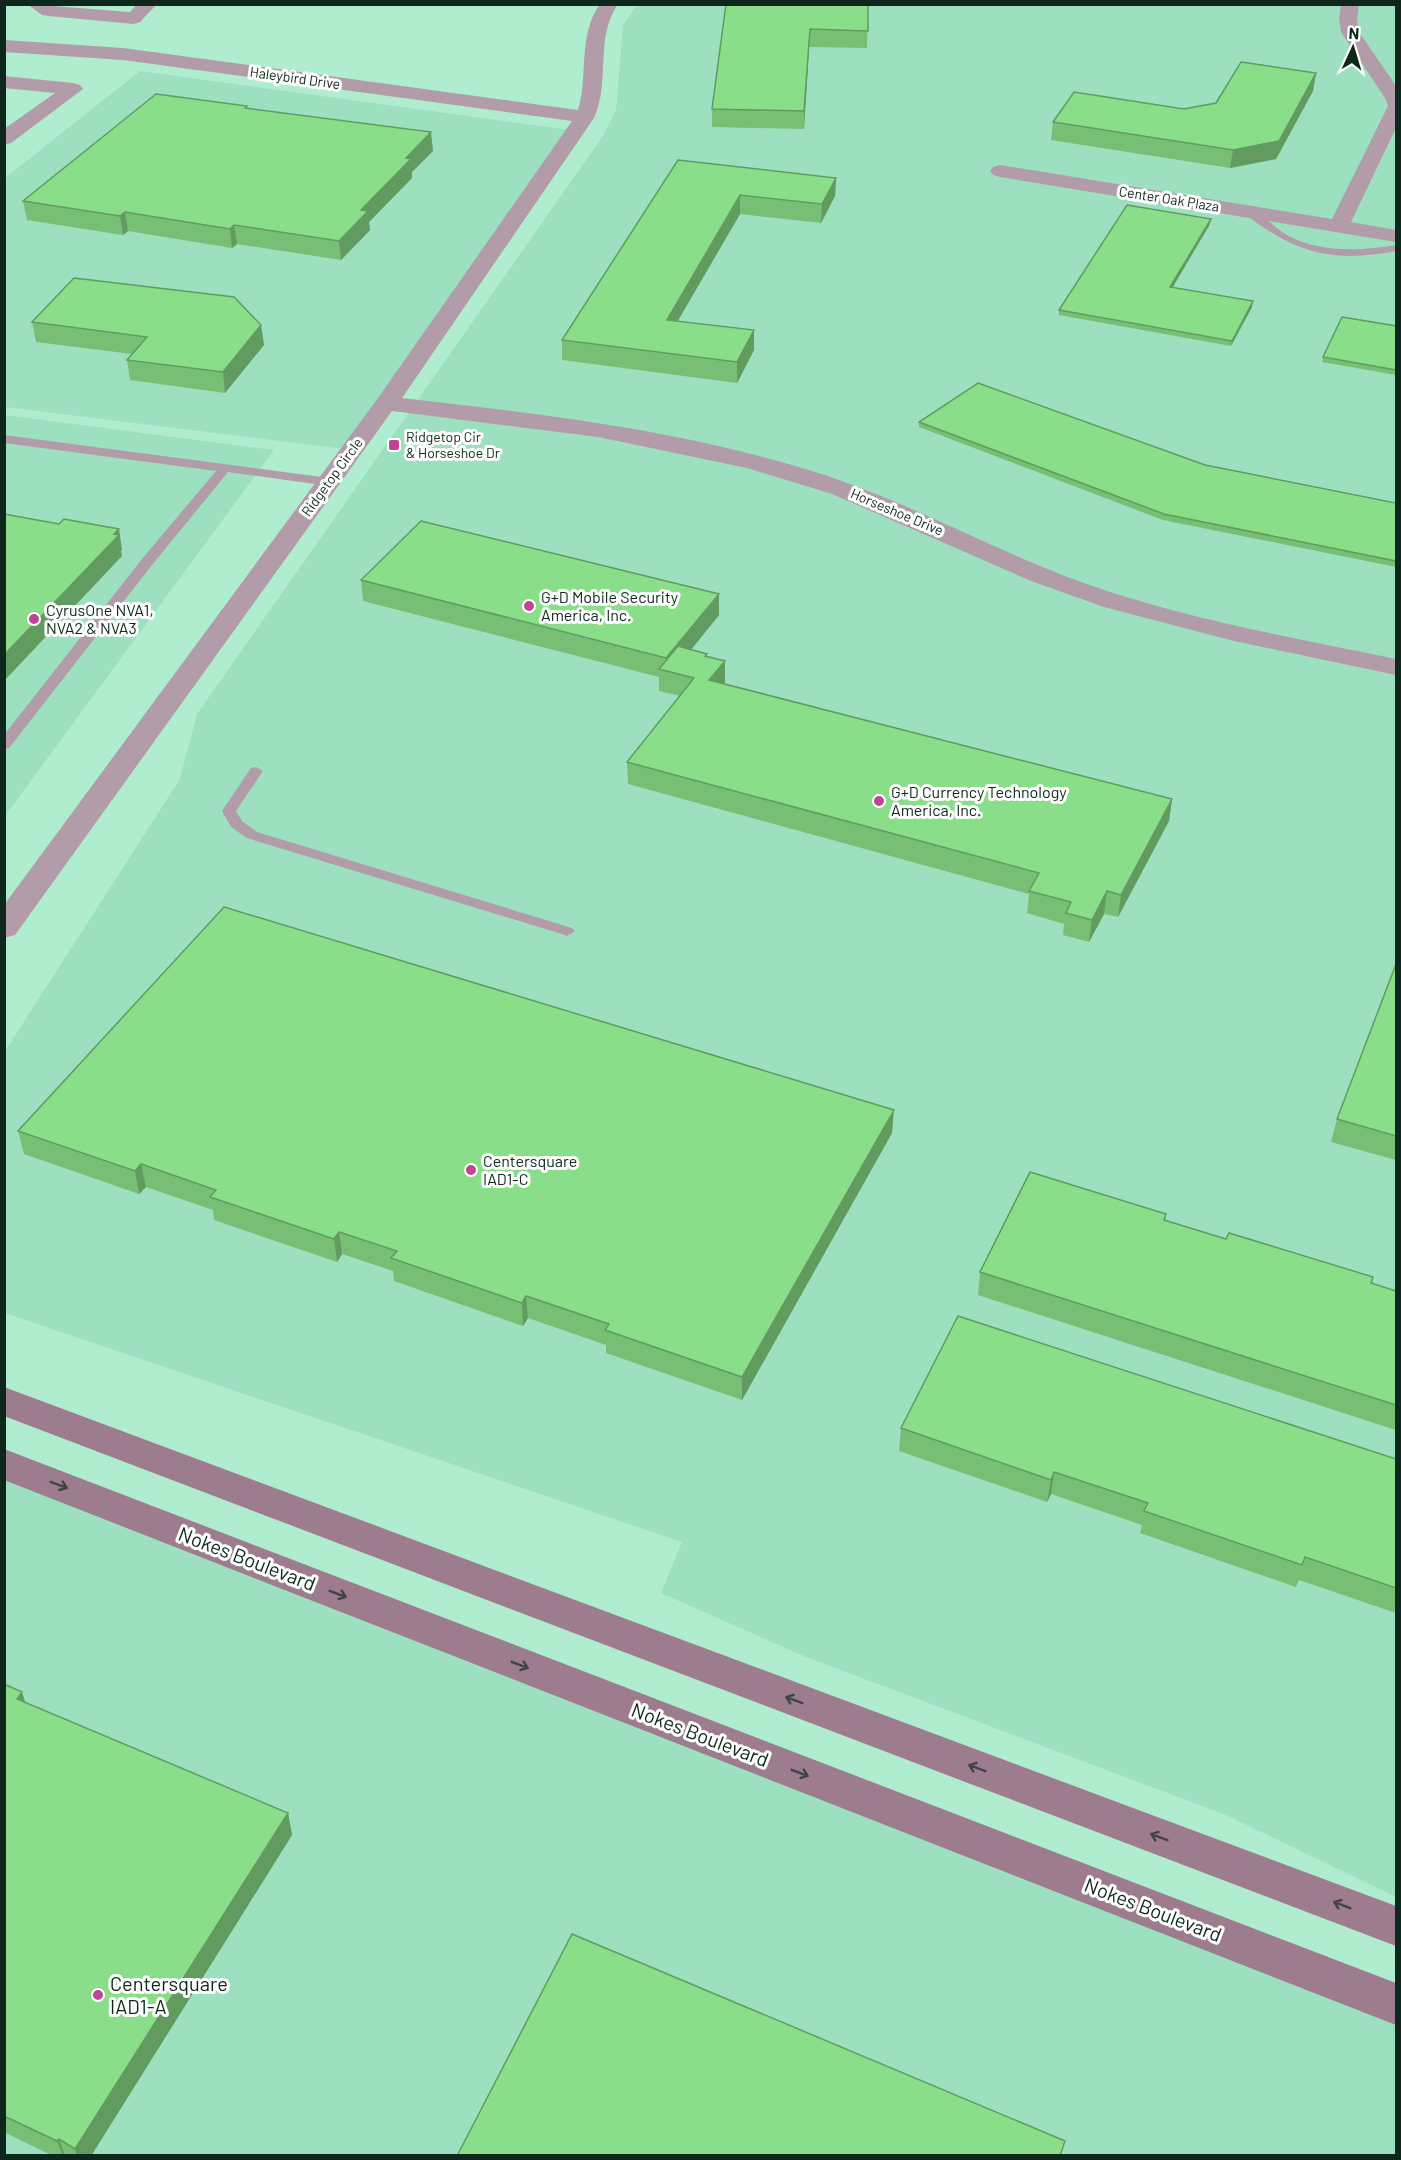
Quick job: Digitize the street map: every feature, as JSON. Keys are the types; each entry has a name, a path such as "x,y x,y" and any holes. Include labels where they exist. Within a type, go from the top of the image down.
{"main road":[{"path":"4,1401 1396,1926"},
{"name":"Nokes Boulevard","path":"4,1464 1396,2004"}],"street":[{"path":"36,4 48,11 134,18 148,4"},
{"name":"Ridgetop Circle","path":"6,923 386,403 518,217 584,117 590,104 598,22 609,4"},
{"path":"1339,226 1396,106 1395,98 1350,32 1348,20 1351,5"},
{"name":"Haleybird Drive","path":"4,46 123,54 584,117"},
{"path":"4,82 73,88 7,134"},
{"name":"Center Oak Plaza","path":"1000,171 1396,236"},
{"name":"Horseshoe Drive","path":"386,403 609,432 687,445 746,459 850,491 1073,588 1206,627 1396,667"}],"lane":[{"path":"1249,212 1288,240 1306,246 1364,253 1396,248"},
{"path":"4,439 328,482"},
{"path":"4,745 147,562 224,469"},
{"path":"256,771 229,811 236,824 252,835 567,930"}],"shaded area":[{"path":"637,5 1396,5 1396,1897 1226,1815 806,1657 661,1593 682,1542 5,1313 5,1051 180,779 197,714 603,136 616,110 623,25"},
{"path":"140,71 577,131 352,450 5,407 5,178"},
{"path":"5,415 274,450 5,816"},
{"path":"4,1464 1396,2004 1396,2155 5,2155"}],"building":[{"path":"726,4 868,4 868,31 810,29 804,111 712,109"},
{"path":"1241,62 1316,73 1279,141 1233,150 1053,122 1074,92 1184,109 1216,103"},
{"path":"156,94 431,132 406,158 411,159 361,210 368,211 339,241 234,225 230,229 125,212 120,216 23,201"},
{"path":"678,160 836,178 822,204 740,195 667,320 754,330 737,362 562,340"},
{"path":"1127,205 1211,219 1170,287 1253,301 1232,341 1059,310"},
{"path":"74,278 234,297 261,325 223,372 127,360 147,337 32,322"},
{"path":"1342,317 1396,326 1396,370 1323,357"},
{"path":"978,383 1205,465 1396,503 1396,561 1164,514 919,422"},
{"name":"CyrusOne NVA1, NVA2 & NVA3","path":"4,514 59,524 64,519 119,529 114,534 119,535 4,655"},
{"path":"421,521 719,594 666,658 361,580"},
{"path":"678,646 725,661 709,680 1172,799 1121,895 1107,891 1092,920 1066,913 1071,902 1029,891 1039,873 627,762 694,678 659,669"},
{"name":"Centersquare IAD1-C","path":"224,907 894,1110 742,1377 605,1330 609,1324 526,1296 522,1303 391,1258 397,1251 339,1232 334,1239 210,1197 216,1190 141,1164 135,1171 18,1131"},
{"path":"1396,964 1396,1136 1337,1119"},
{"path":"1030,1172 1166,1214 1164,1220 1226,1239 1229,1233 1373,1277 1371,1283 1396,1291 1396,1405 980,1272"},
{"path":"958,1316 1396,1459 1396,1588 1305,1557 1302,1565 1144,1511 1148,1503 1054,1472 1051,1480 901,1428"},
{"name":"Centersquare IAD1-A","path":"4,1684 22,1692 17,1699 288,1813 75,2149 59,2139 57,2141 4,2116"},
{"path":"572,1934 1065,2141 1060,2156 457,2156"}],"place":[{"name":"Ridgetop Cir & Horseshoe Dr","path":"394,445"},
{"name":"G+D Mobile Security America, Inc.","path":"529,606"},
{"name":"CyrusOne NVA1, NVA2 & NVA3","path":"34,619"},
{"name":"G+D Currency Technology America, Inc.","path":"879,801"},
{"name":"Centersquare IAD1-C","path":"471,1170"},
{"name":"Centersquare IAD1-A","path":"98,1995"}]}
